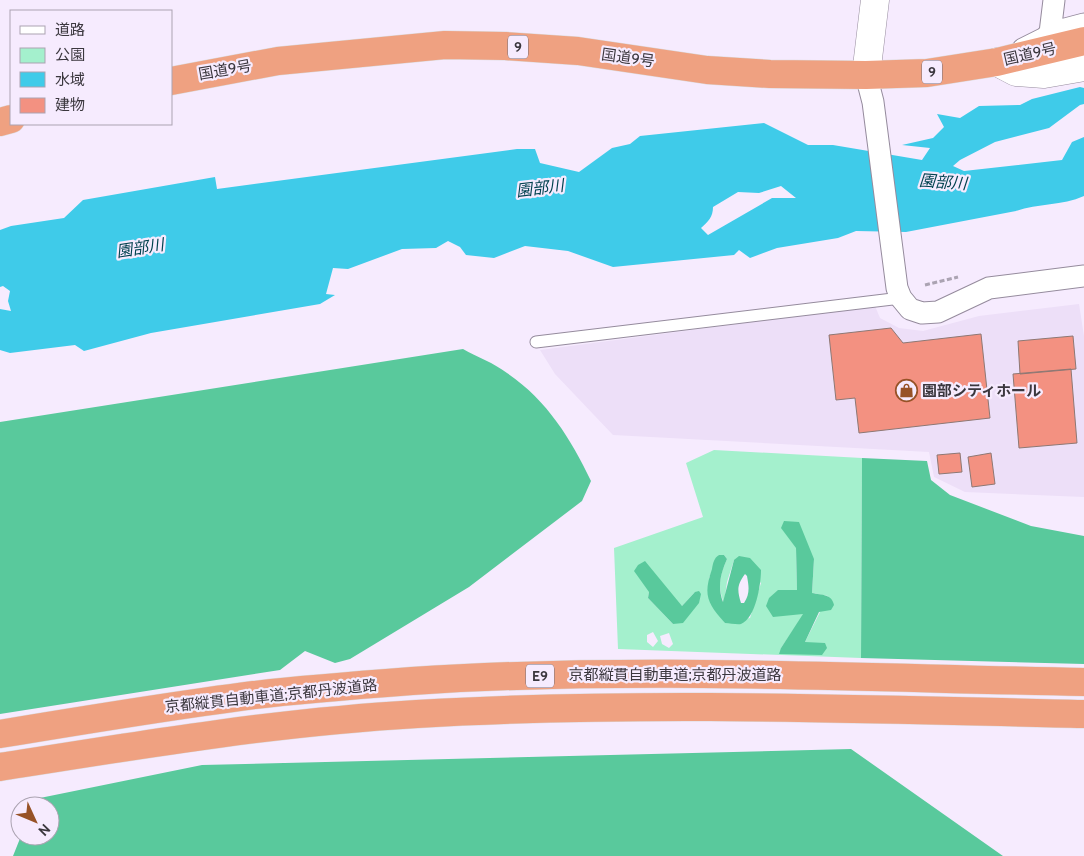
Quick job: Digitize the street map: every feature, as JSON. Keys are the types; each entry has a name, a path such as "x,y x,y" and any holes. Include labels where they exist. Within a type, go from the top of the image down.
{"highway":[{"name":"国道9号","path":"172,81 278,61 445,45 578,51 707,70 770,74 866,75 927,73 996,62 1084,42"},
{"name":"京都縦貫自動車道;京都丹波道路","path":"0,734 257,695 422,681 555,675 664,673 1084,682"},
{"name":"京都縦貫自動車道;京都丹波道路","path":"0,767 260,728 415,714 554,708 852,708 1084,714"}],"street":[{"path":"875,0 866,75 873,102 896,275 896,288 901,298 910,309 922,313 938,312 989,288 1084,276"},
{"path":"1050,33 1054,0"},
{"path":"996,62 1045,38 1050,33 1084,24"},
{"path":"996,62 1016,72 1044,74 1084,67"}],"lane":[{"path":"536,342 901,298"}],"shaded area":[{"path":"1079,304 1084,336 1084,497 965,492 934,477 929,452 613,435 555,374 540,350 875,306 880,318 899,328 923,331 979,316"}],"green space":[{"path":"463,349 507,373 534,395 546,408 566,435 591,481 582,501 469,587 350,659 335,663 305,651 280,670 0,714 0,422"},
{"path":"714,450 862,458 861,658 618,649 614,548 703,517 686,463","holes":["796,548 814,559 812,593 828,596 805,642 781,648 804,614 797,590","719,555 724,555 727,559 721,575 720,586 724,603 727,582 734,560 761,583 750,618 725,623 709,578","649,592 682,606 695,592 673,624 648,598","653,632 658,641 653,647 647,642 647,635","669,633 673,644 669,648 662,644 660,636"]},
{"path":"862,458 927,461 931,480 950,495 1031,526 1084,536 1084,664 861,658"},
{"path":"784,521 799,522 814,559 812,593 829,597 833,601 834,605 831,610 819,612 805,642 825,643 827,648 822,655 779,654 803,614 773,617 766,606 769,598 778,590 797,590 796,548 781,528"},
{"path":"724,555 727,559 720,580 723,602 734,560 739,556 750,558 761,570 757,600 746,621 741,624 725,623 714,610 708,598 709,578 717,556","holes":["745,574 747,576 748,593 744,603 741,603 738,591 739,585"]},
{"path":"645,561 682,606 695,592 699,591 701,594 699,603 683,623 673,624 648,598 649,592 634,571 638,565"},
{"path":"851,749 1003,856 13,856 17,846 60,846 60,796 50,796 202,765"}],"water":[{"name":"園部川","path":"1080,87 1084,88 1084,104 1049,128 995,142 960,160 953,166 964,171 1062,160 1072,142 1084,137 1084,196 1067,201 906,232 856,231 838,238 777,248 750,258 739,250 734,255 613,267 568,251 525,246 494,258 466,255 460,247 448,241 436,248 402,249 348,269 333,268 326,294 335,295 320,304 151,333 84,351 75,345 10,353 0,350 0,309 11,311 8,301 10,291 3,286 0,287 0,230 11,226 64,218 83,200 215,177 217,189 517,149 535,149 540,163 579,172 612,148 630,144 640,136 764,123 808,145 833,145 922,160 930,148 902,145 933,138 944,127 937,114 960,118 979,106 1020,105 1032,99","holes":["781,186 796,198 772,198 708,235 701,228 710,219 713,207 738,192 759,193"]}],"building":[{"path":"891,328 903,343 981,334 990,418 859,433 855,398 836,400 829,335"},
{"path":"1073,336 1076,369 1020,374 1018,341"},
{"path":"1071,369 1077,443 1019,448 1013,374"},
{"path":"960,453 962,472 939,474 937,455"},
{"path":"991,453 995,484 972,487 968,457"}],"place":[{"name":"園部シティホール","path":"906,391"}]}
